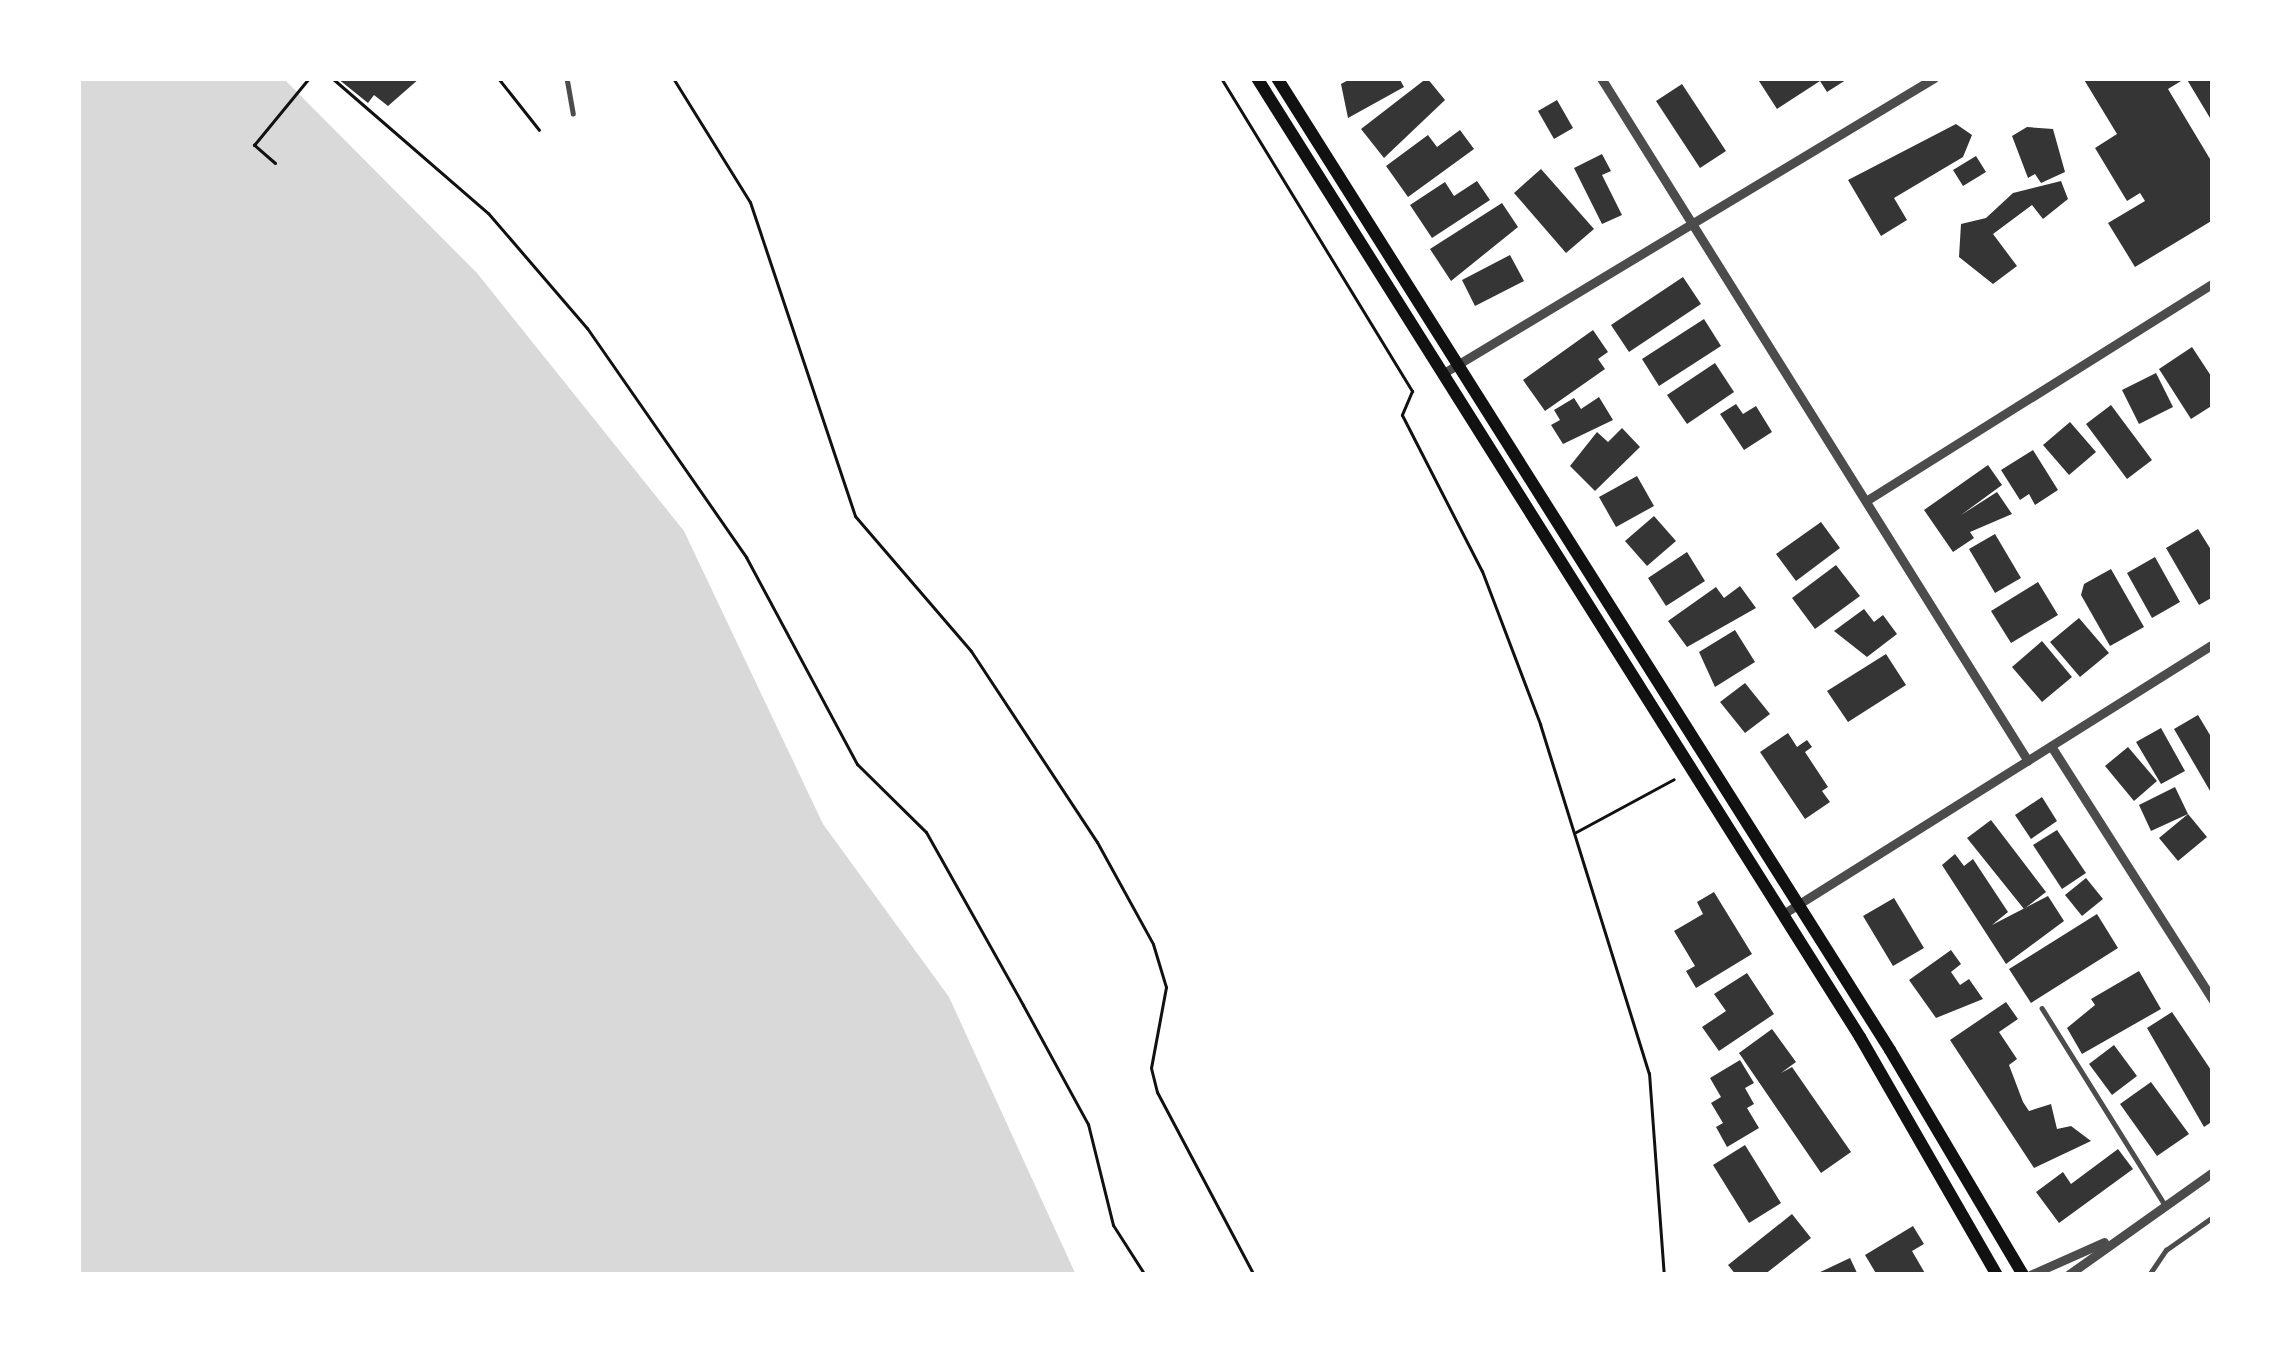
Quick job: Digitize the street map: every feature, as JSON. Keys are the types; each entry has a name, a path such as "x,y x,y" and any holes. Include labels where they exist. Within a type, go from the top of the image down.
{"main road":[{"path":"1257,78 1783,914 1997,1275"},
{"path":"1277,78 2026,1275"}],"street":[{"path":"1601,78 1869,499 2028,761"},
{"path":"1442,374 1934,78"},
{"path":"1869,499 2213,284"},
{"path":"1783,914 2213,644"},
{"path":"2051,746 2213,1000"},
{"path":"2068,1275 2104,1242 2213,1172"},
{"path":"2026,1275 2104,1242"}],"lane":[{"path":"567,78 573,113"},
{"path":"2042,1008 2164,1203"},
{"path":"2149,1275 2166,1250 2213,1217"}],"path":[{"path":"275,163 254,145 309,78"},
{"path":"332,78 453,176 545,279 746,557 857,764 926,832 1023,1005 1088,1124 1113,1225 1145,1275"},
{"path":"498,78 539,130"},
{"path":"673,78 750,202 856,515 971,651 1097,842 1153,944 1166,987 1151,1068 1157,1092 1254,1275"},
{"path":"1222,78 1412,391 1402,415 1483,572 1575,832 1649,1073 1664,1275"},
{"path":"1575,832 1674,778"}],"shaded area":[{"path":"78,78 283,78 477,273 684,531 823,824 949,997 1076,1275 78,1275"}],"building":[{"path":"337,78 420,78 388,106 374,95 368,103"},
{"path":"1352,78 1399,78 1404,87 1348,118 1341,84"},
{"path":"1427,78 1445,100 1384,158 1361,129"},
{"path":"1757,78 1849,78 1827,92 1820,81 1777,109"},
{"path":"2083,78 2186,78 2168,89 2213,164 2213,220 2135,267 2108,223 2145,201 2140,193 2127,201 2095,148 2117,134"},
{"path":"2186,78 2213,78 2213,123"},
{"path":"1682,84 1726,151 1700,168 1656,101"},
{"path":"1557,100 1573,128 1554,139 1538,111"},
{"path":"1956,124 1972,135 1963,157 1894,198 1907,220 1881,236 1848,180"},
{"path":"2027,127 2053,129 2065,172 2041,183 2035,174 2028,178 2012,136"},
{"path":"1460,130 1474,149 1408,197 1386,166 1428,135 1437,147"},
{"path":"1602,154 1611,171 1602,175 1622,215 1602,224 1574,168"},
{"path":"1976,156 1986,172 1963,186 1953,170"},
{"path":"1541,169 1594,229 1566,253 1514,193"},
{"path":"1477,181 1490,200 1432,238 1410,205 1445,182 1454,196"},
{"path":"2061,181 2068,199 2043,219 2032,205 1993,234 2017,266 1993,284 1959,257 1961,224 1986,218 2013,193"},
{"path":"1502,203 1518,227 1451,281 1430,249"},
{"path":"1510,255 1524,281 1475,306 1462,280"},
{"path":"1683,277 1701,304 1629,352 1611,325"},
{"path":"1704,319 1721,346 1659,386 1642,359"},
{"path":"1593,330 1608,352 1598,359 1605,369 1545,411 1523,380"},
{"path":"2192,347 2213,379 2213,405 2191,419 2159,369"},
{"path":"1715,363 1734,392 1687,424 1667,395"},
{"path":"2156,373 2173,407 2139,424 2122,390"},
{"path":"1599,397 1613,420 1563,444 1551,425 1560,420 1554,410 1574,398 1581,409"},
{"path":"1736,404 1743,414 1756,406 1772,432 1744,450 1720,414"},
{"path":"2111,405 2152,460 2127,479 2086,424"},
{"path":"2070,422 2096,452 2069,475 2043,445"},
{"path":"1622,428 1640,447 1595,491 1570,466 1597,432 1608,442"},
{"path":"2033,450 2058,490 2035,505 2029,494 2020,500 2001,470"},
{"path":"1988,465 2002,485 1961,515 1997,492 2012,514 1970,532 1974,538 1953,552 1924,510"},
{"path":"1637,476 1654,506 1616,527 1599,497"},
{"path":"1654,516 1676,541 1647,566 1625,541"},
{"path":"1821,522 1840,548 1796,581 1776,554"},
{"path":"2198,529 2213,553 2213,597 2199,605 2166,548"},
{"path":"1995,534 2021,578 1995,593 1969,549"},
{"path":"1687,552 1705,581 1666,606 1648,578"},
{"path":"2155,557 2180,602 2152,618 2127,573"},
{"path":"1836,565 1860,596 1815,629 1792,598"},
{"path":"2111,569 2144,627 2110,646 2081,595 2084,584"},
{"path":"2038,582 2058,615 2011,643 1991,611"},
{"path":"1740,586 1756,608 1687,647 1668,621 1716,587 1724,598"},
{"path":"1864,609 1874,622 1883,615 1897,634 1867,657 1834,631"},
{"path":"2079,618 2109,653 2080,677 2050,642"},
{"path":"1735,630 1755,662 1715,687 1699,652"},
{"path":"2042,641 2072,677 2042,702 2012,667"},
{"path":"1886,654 1906,685 1848,722 1827,691"},
{"path":"1745,683 1770,714 1745,733 1720,702"},
{"path":"2198,715 2213,740 2213,796 2174,729"},
{"path":"2161,728 2185,771 2161,784 2136,742"},
{"path":"1788,733 1797,747 1807,740 1812,747 1805,752 1828,787 1822,791 1830,802 1805,819 1760,752"},
{"path":"2128,747 2157,781 2134,801 2105,766"},
{"path":"2175,787 2188,814 2151,831 2139,805"},
{"path":"2042,797 2057,821 2031,839 2015,815"},
{"path":"2188,814 2207,837 2178,861 2159,838"},
{"path":"1991,820 2046,892 2024,909 1967,838"},
{"path":"2057,830 2086,873 2062,889 2033,845"},
{"path":"1955,854 1964,866 1973,859 2008,912 1992,925 2048,896 2064,921 2006,964 1942,865"},
{"path":"2086,878 2103,899 2082,916 2065,895"},
{"path":"1714,892 1752,954 1696,988 1686,971 1695,966 1674,931 1703,914 1697,902"},
{"path":"1894,898 1924,948 1893,966 1863,916"},
{"path":"2097,914 2118,948 2031,1003 2009,969"},
{"path":"1951,950 1961,964 1951,972 1960,985 1969,979 1983,999 1936,1018 1909,980"},
{"path":"2139,971 2161,1009 2082,1054 2067,1028 2095,1005 2091,999"},
{"path":"1747,973 1774,1014 1719,1051 1702,1027 1726,1011 1714,994"},
{"path":"2006,1002 2018,1019 1999,1032 2017,1059 2009,1065 2023,1102 2029,1111 2051,1104 2057,1129 2071,1126 2091,1141 2034,1168 1950,1040"},
{"path":"2172,1012 2213,1073 2213,1121 2204,1127 2147,1028"},
{"path":"1772,1029 1796,1062 1781,1073 1792,1067 1851,1152 1821,1173 1739,1053"},
{"path":"2114,1045 2137,1076 2112,1095 2089,1064"},
{"path":"1740,1060 1754,1083 1745,1088 1754,1104 1747,1108 1759,1128 1727,1147 1716,1127 1723,1123 1711,1103 1721,1097 1710,1078"},
{"path":"2151,1082 2189,1134 2157,1156 2120,1104"},
{"path":"1745,1145 1781,1203 1749,1223 1713,1165"},
{"path":"2118,1149 2133,1169 2059,1223 2036,1192 2063,1172 2071,1184"},
{"path":"1792,1214 1811,1238 1764,1275 1736,1275 1728,1265"},
{"path":"1913,1226 1924,1244 1912,1251 1926,1275 1877,1275 1865,1255"},
{"path":"1850,1258 1858,1275 1814,1275"}]}
